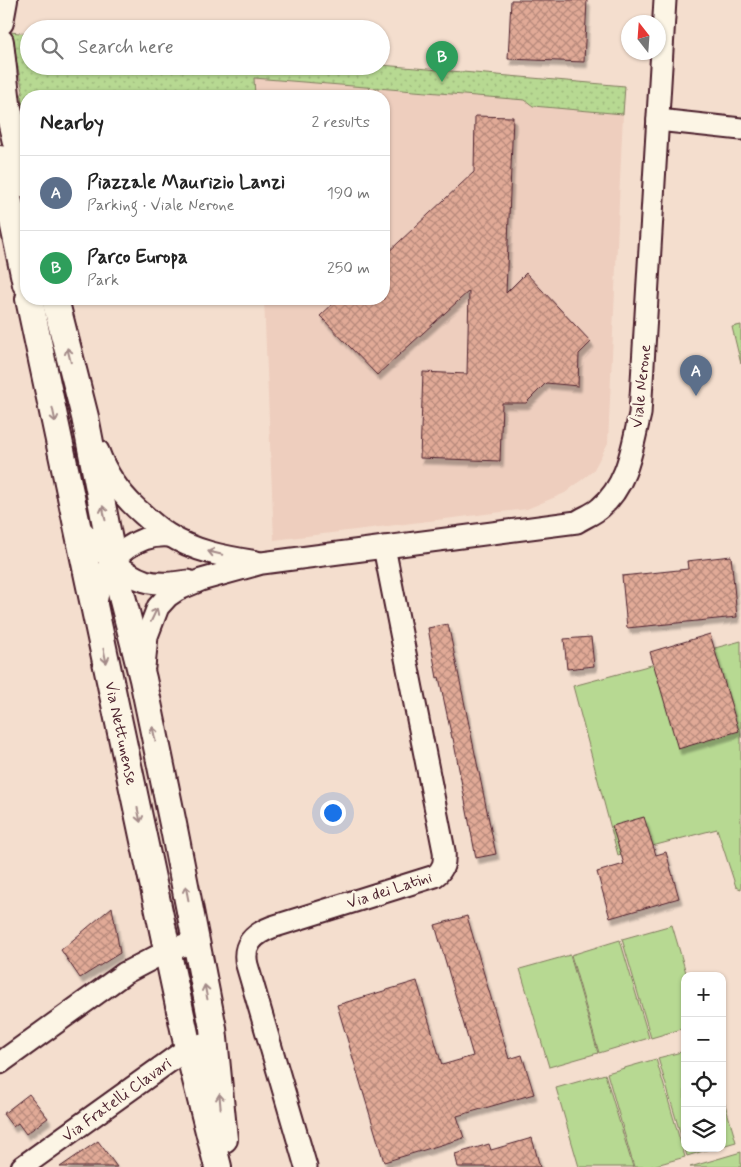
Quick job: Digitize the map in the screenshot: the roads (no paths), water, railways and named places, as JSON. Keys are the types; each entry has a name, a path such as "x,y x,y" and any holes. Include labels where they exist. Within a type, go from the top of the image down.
{"main road":[{"path":"0,22 4,0"},
{"path":"0,42 7,104 20,159"},
{"path":"0,160 20,255"},
{"name":"Via Nettunense","path":"31,305 188,1048 218,1167"},
{"name":"Via Nettunense","path":"57,305 85,417 113,561 143,679 196,941 215,1040 226,1167"}],"street":[{"name":"Viale Nerone","path":"143,679 147,636 154,614 168,596 188,584 262,563 577,522 600,509 615,492 626,472 640,414 665,0"},
{"path":"658,120 741,129"},
{"name":"Viale Nerone","path":"85,417 100,456 118,488 154,524 170,536 206,551 262,563"},
{"name":"Viale Nerone","path":"78,527 113,561 129,573 146,581 172,583 201,580"},
{"name":"Viale Nerone","path":"95,608 100,584 113,561 132,544 144,538 160,535 170,536"},
{"name":"Via dei Latini","path":"306,1167 247,965 248,943 259,933 272,927 434,876 442,870 444,864 444,852 384,547"},
{"path":"0,1063 125,973 167,950 196,941"},
{"name":"Via Fratelli Clavari","path":"22,1167 188,1048 215,1040"}],"place":[{"name":"Parco Europa","path":"442,82"},
{"name":"Piazzale Maurizio Lanzi","path":"696,396"}]}
